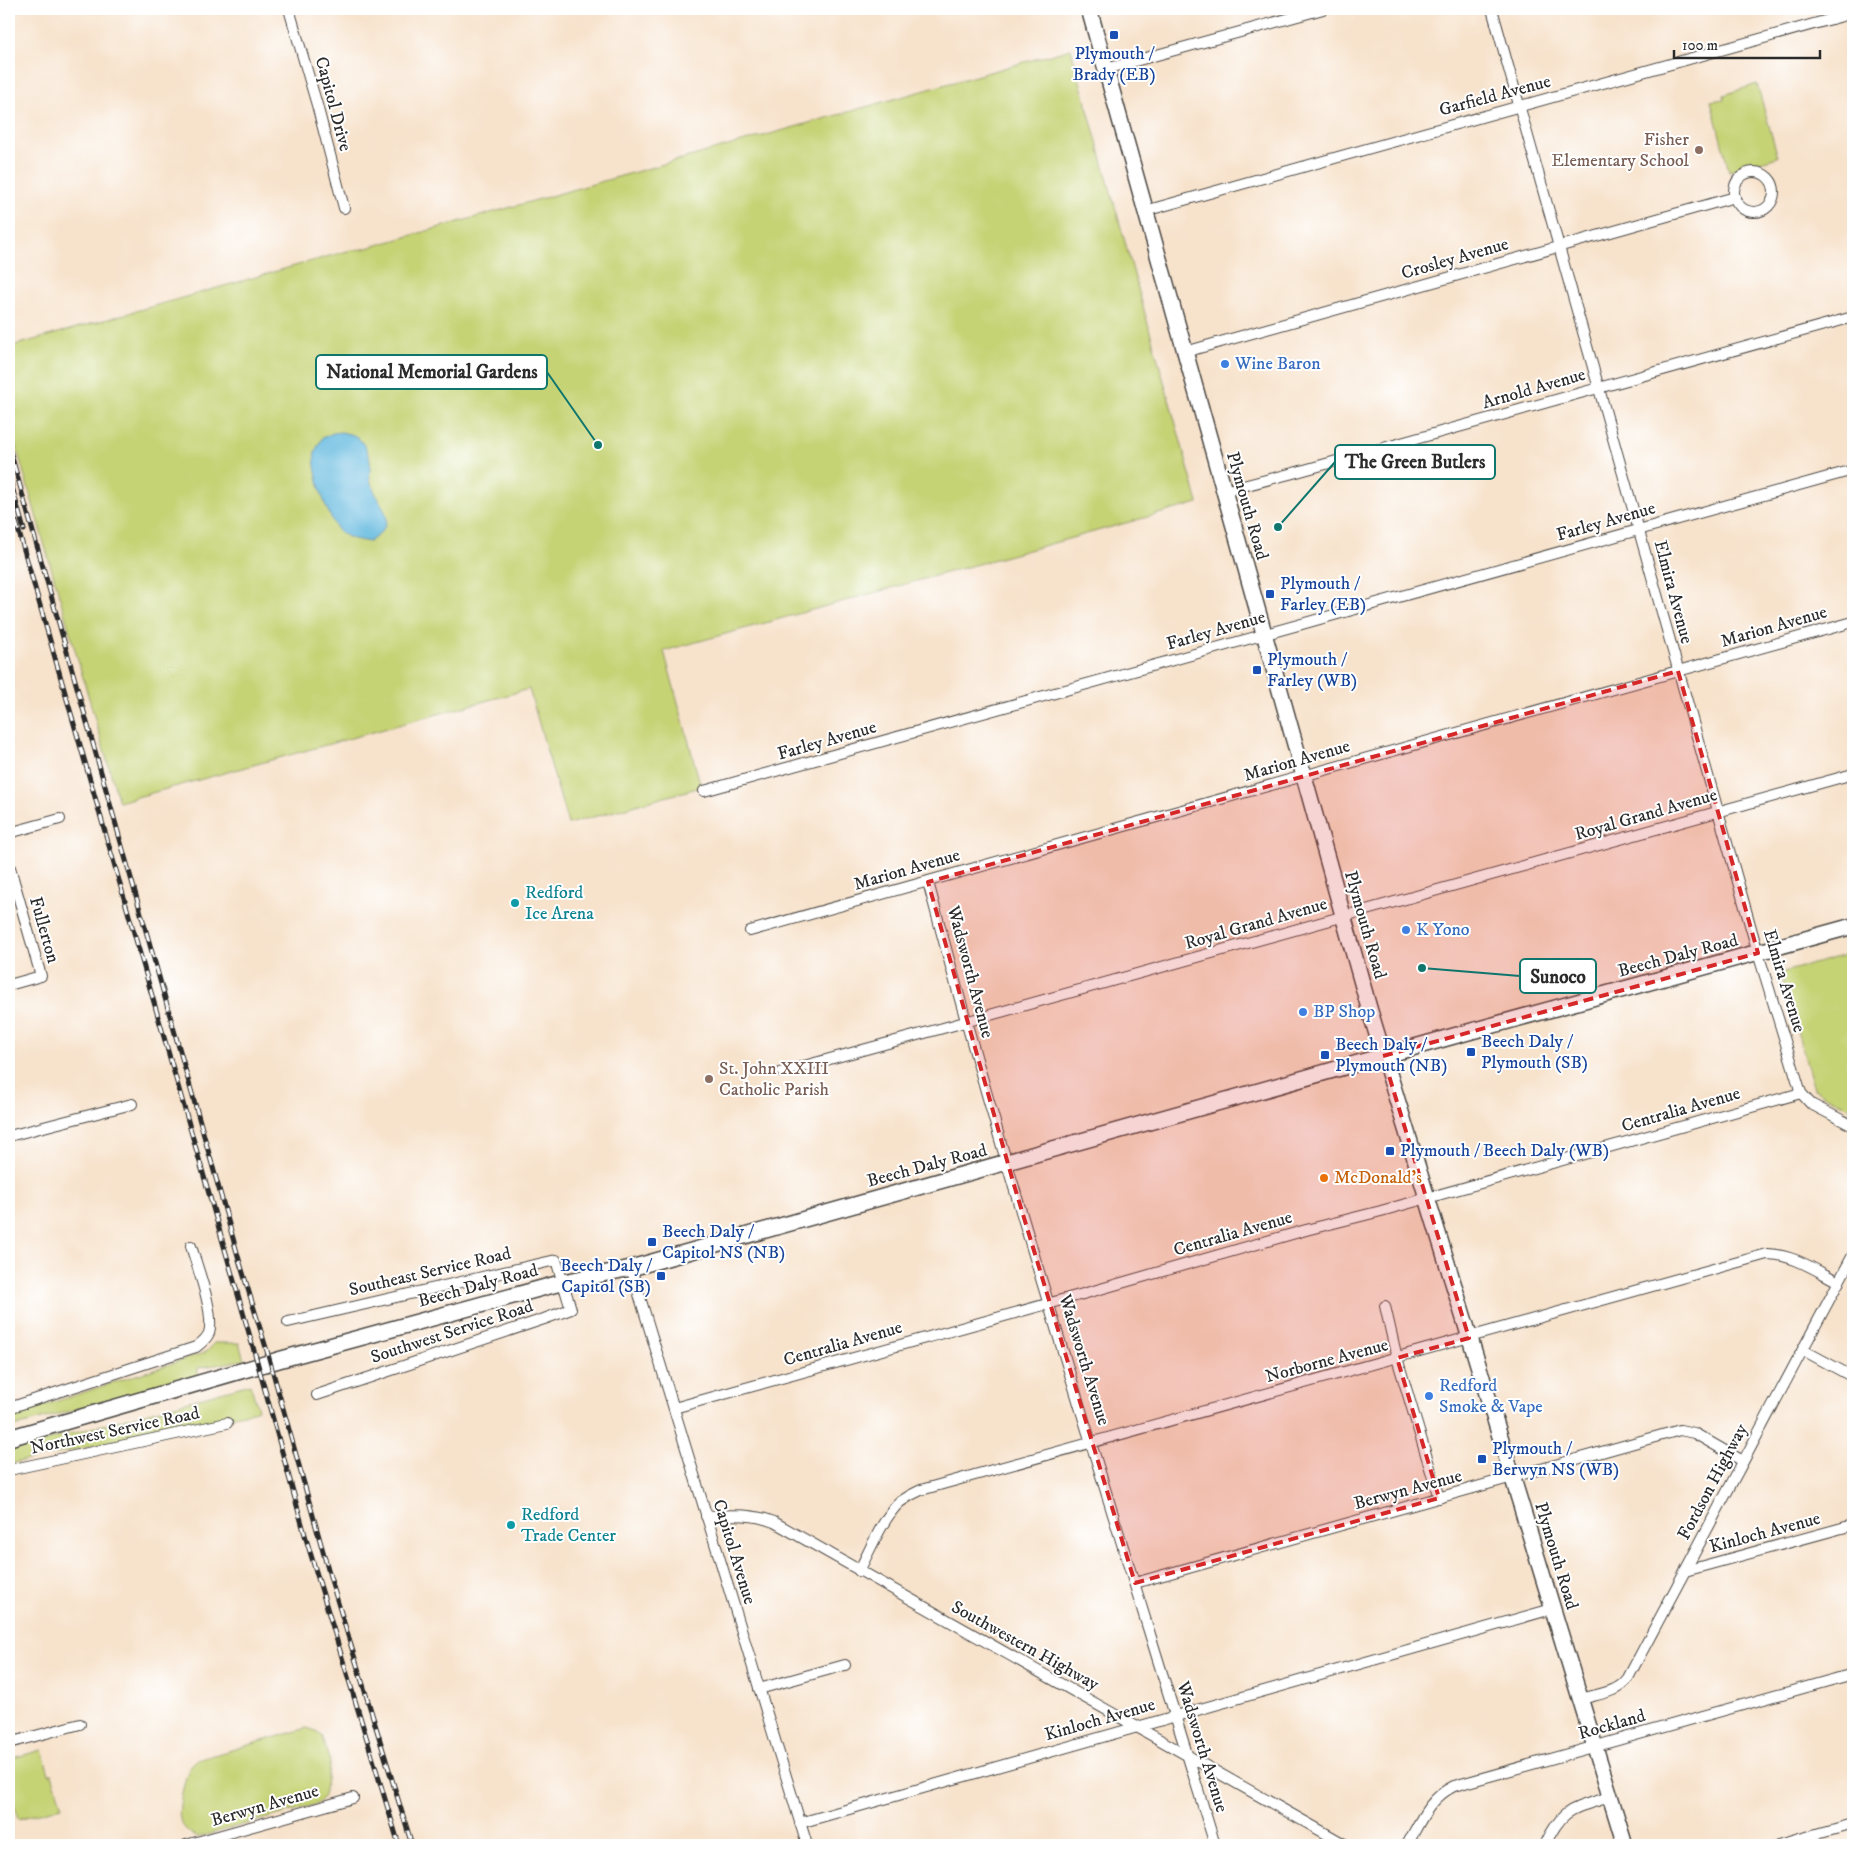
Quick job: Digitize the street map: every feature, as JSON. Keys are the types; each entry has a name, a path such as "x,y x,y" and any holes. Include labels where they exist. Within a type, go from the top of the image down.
{"main road":[{"name":"Plymouth Road","path":"1089,9 1383,1056 1625,1845"},
{"name":"Beech Daly Road","path":"9,1438 254,1367 564,1282 631,1268 1853,926"}],"street":[{"name":"Capitol Drive","path":"289,9 344,208"},
{"path":"1106,69 1323,9"},
{"name":"Elmira Avenue","path":"1492,9 1758,953 1802,1093"},
{"name":"Garfield Avenue","path":"1146,211 1853,13"},
{"path":"1754,172 1767,176 1774,188 1772,202 1762,211 1749,212 1742,209 1735,197 1734,188 1737,182 1748,173 1754,172"},
{"name":"Crosley Avenue","path":"1185,352 1735,197"},
{"name":"Arnold Avenue","path":"1224,491 1853,317"},
{"name":"Farley Avenue","path":"704,791 1853,470"},
{"name":"Marion Avenue","path":"750,931 1853,622"},
{"name":"Royal Grand Avenue","path":"782,1072 1853,774"},
{"path":"9,833 60,819"},
{"name":"Fullerton","path":"9,864 41,976 9,984"},
{"name":"Wadsworth Avenue","path":"928,882 966,1022 1049,1303 1215,1845"},
{"path":"1802,1093 1811,1104 1853,1126"},
{"name":"Centralia Avenue","path":"674,1408 1802,1093"},
{"path":"9,1136 132,1104"},
{"path":"9,1408 196,1347 204,1341 210,1325 209,1309 192,1246"},
{"name":"Norborne Avenue","path":"859,1571 891,1512 910,1495 930,1488 1767,1254 1789,1257 1839,1282"},
{"name":"Fordson Highway","path":"1581,1699 1614,1690 1625,1682 1853,1255"},
{"name":"Southeast Service Road","path":"288,1322 556,1260 564,1282"},
{"name":"Capitol Avenue","path":"631,1268 807,1845"},
{"name":"Southwest Service Road","path":"317,1395 544,1320 571,1309 564,1282"},
{"path":"1385,1306 1397,1358 1439,1498"},
{"path":"1802,1350 1853,1378"},
{"name":"Northwest Service Road","path":"9,1470 227,1422"},
{"name":"Berwyn Avenue","path":"1135,1583 1680,1430 1694,1433 1742,1461"},
{"name":"Southwestern Highway","path":"706,1516 748,1515 764,1518 1346,1845"},
{"name":"Kinloch Avenue","path":"1685,1571 1853,1525"},
{"name":"Kinloch Avenue","path":"800,1823 1552,1608"},
{"path":"759,1689 845,1666"},
{"name":"Rockland","path":"1406,1845 1431,1803 1444,1791 1454,1786 1853,1674"},
{"path":"9,1743 80,1724"},
{"path":"1545,1845 1556,1823 1574,1808 1610,1797"},
{"name":"Berwyn Avenue","path":"186,1845 353,1798"},
{"path":"1778,1845 1853,1824"}],"highlighted area":[{"path":"1678,671 1758,953 1383,1056 1469,1338 1397,1358 1439,1498 1135,1583 1014,1185 928,882"}],"green space":[{"path":"1071,49 1198,503 664,651 701,787 568,824 529,689 119,802 9,422 9,347"},
{"path":"1757,84 1778,157 1729,171 1711,101 1724,99 1724,95"},
{"path":"1853,953 1853,1110 1814,1089 1780,973"},
{"path":"214,1343 239,1343 244,1360 198,1368 198,1376 9,1428 9,1417 200,1354 208,1351"},
{"path":"250,1384 258,1409 244,1414 9,1464 9,1451"},
{"path":"307,1728 321,1735 330,1762 324,1796 318,1804 199,1837 185,1829 179,1815 180,1802 187,1773 194,1762"},
{"path":"42,1750 62,1807 18,1819 9,1785 9,1759"}],"water":[{"path":"342,432 356,436 365,448 370,461 371,483 386,514 387,521 384,527 369,542 350,538 340,532 330,517 318,481 314,460 315,452 322,438 333,433"}],"railway":[{"path":"9,447 331,1580 412,1845"},
{"path":"9,476 24,530"},
{"path":"16,522 255,1354 307,1542 399,1845"}],"place":[{"name":"Plymouth / Brady (EB)","path":"1114,35"},
{"name":"Fisher Elementary School","path":"1699,150"},
{"name":"Wine Baron","path":"1225,364"},
{"name":"National Memorial Gardens","path":"598,445"},
{"name":"The Green Butlers","path":"1278,527"},
{"name":"Plymouth / Farley (EB)","path":"1270,594"},
{"name":"Plymouth / Farley (WB)","path":"1257,670"},
{"name":"Redford Ice Arena","path":"515,903"},
{"name":"K Yono","path":"1406,930"},
{"name":"Sunoco","path":"1422,968"},
{"name":"BP Shop","path":"1303,1012"},
{"name":"Beech Daly / Plymouth (SB)","path":"1471,1052"},
{"name":"Beech Daly / Plymouth (NB)","path":"1325,1055"},
{"name":"St. John XXIII Catholic Parish","path":"709,1079"},
{"name":"Plymouth / Beech Daly (WB)","path":"1390,1151"},
{"name":"McDonald's","path":"1324,1178"},
{"name":"Beech Daly / Capitol NS (NB)","path":"652,1242"},
{"name":"Beech Daly / Capitol (SB)","path":"661,1276"},
{"name":"Redford Smoke & Vape","path":"1429,1396"},
{"name":"Plymouth / Berwyn NS (WB)","path":"1482,1459"},
{"name":"Redford Trade Center","path":"511,1525"}]}
